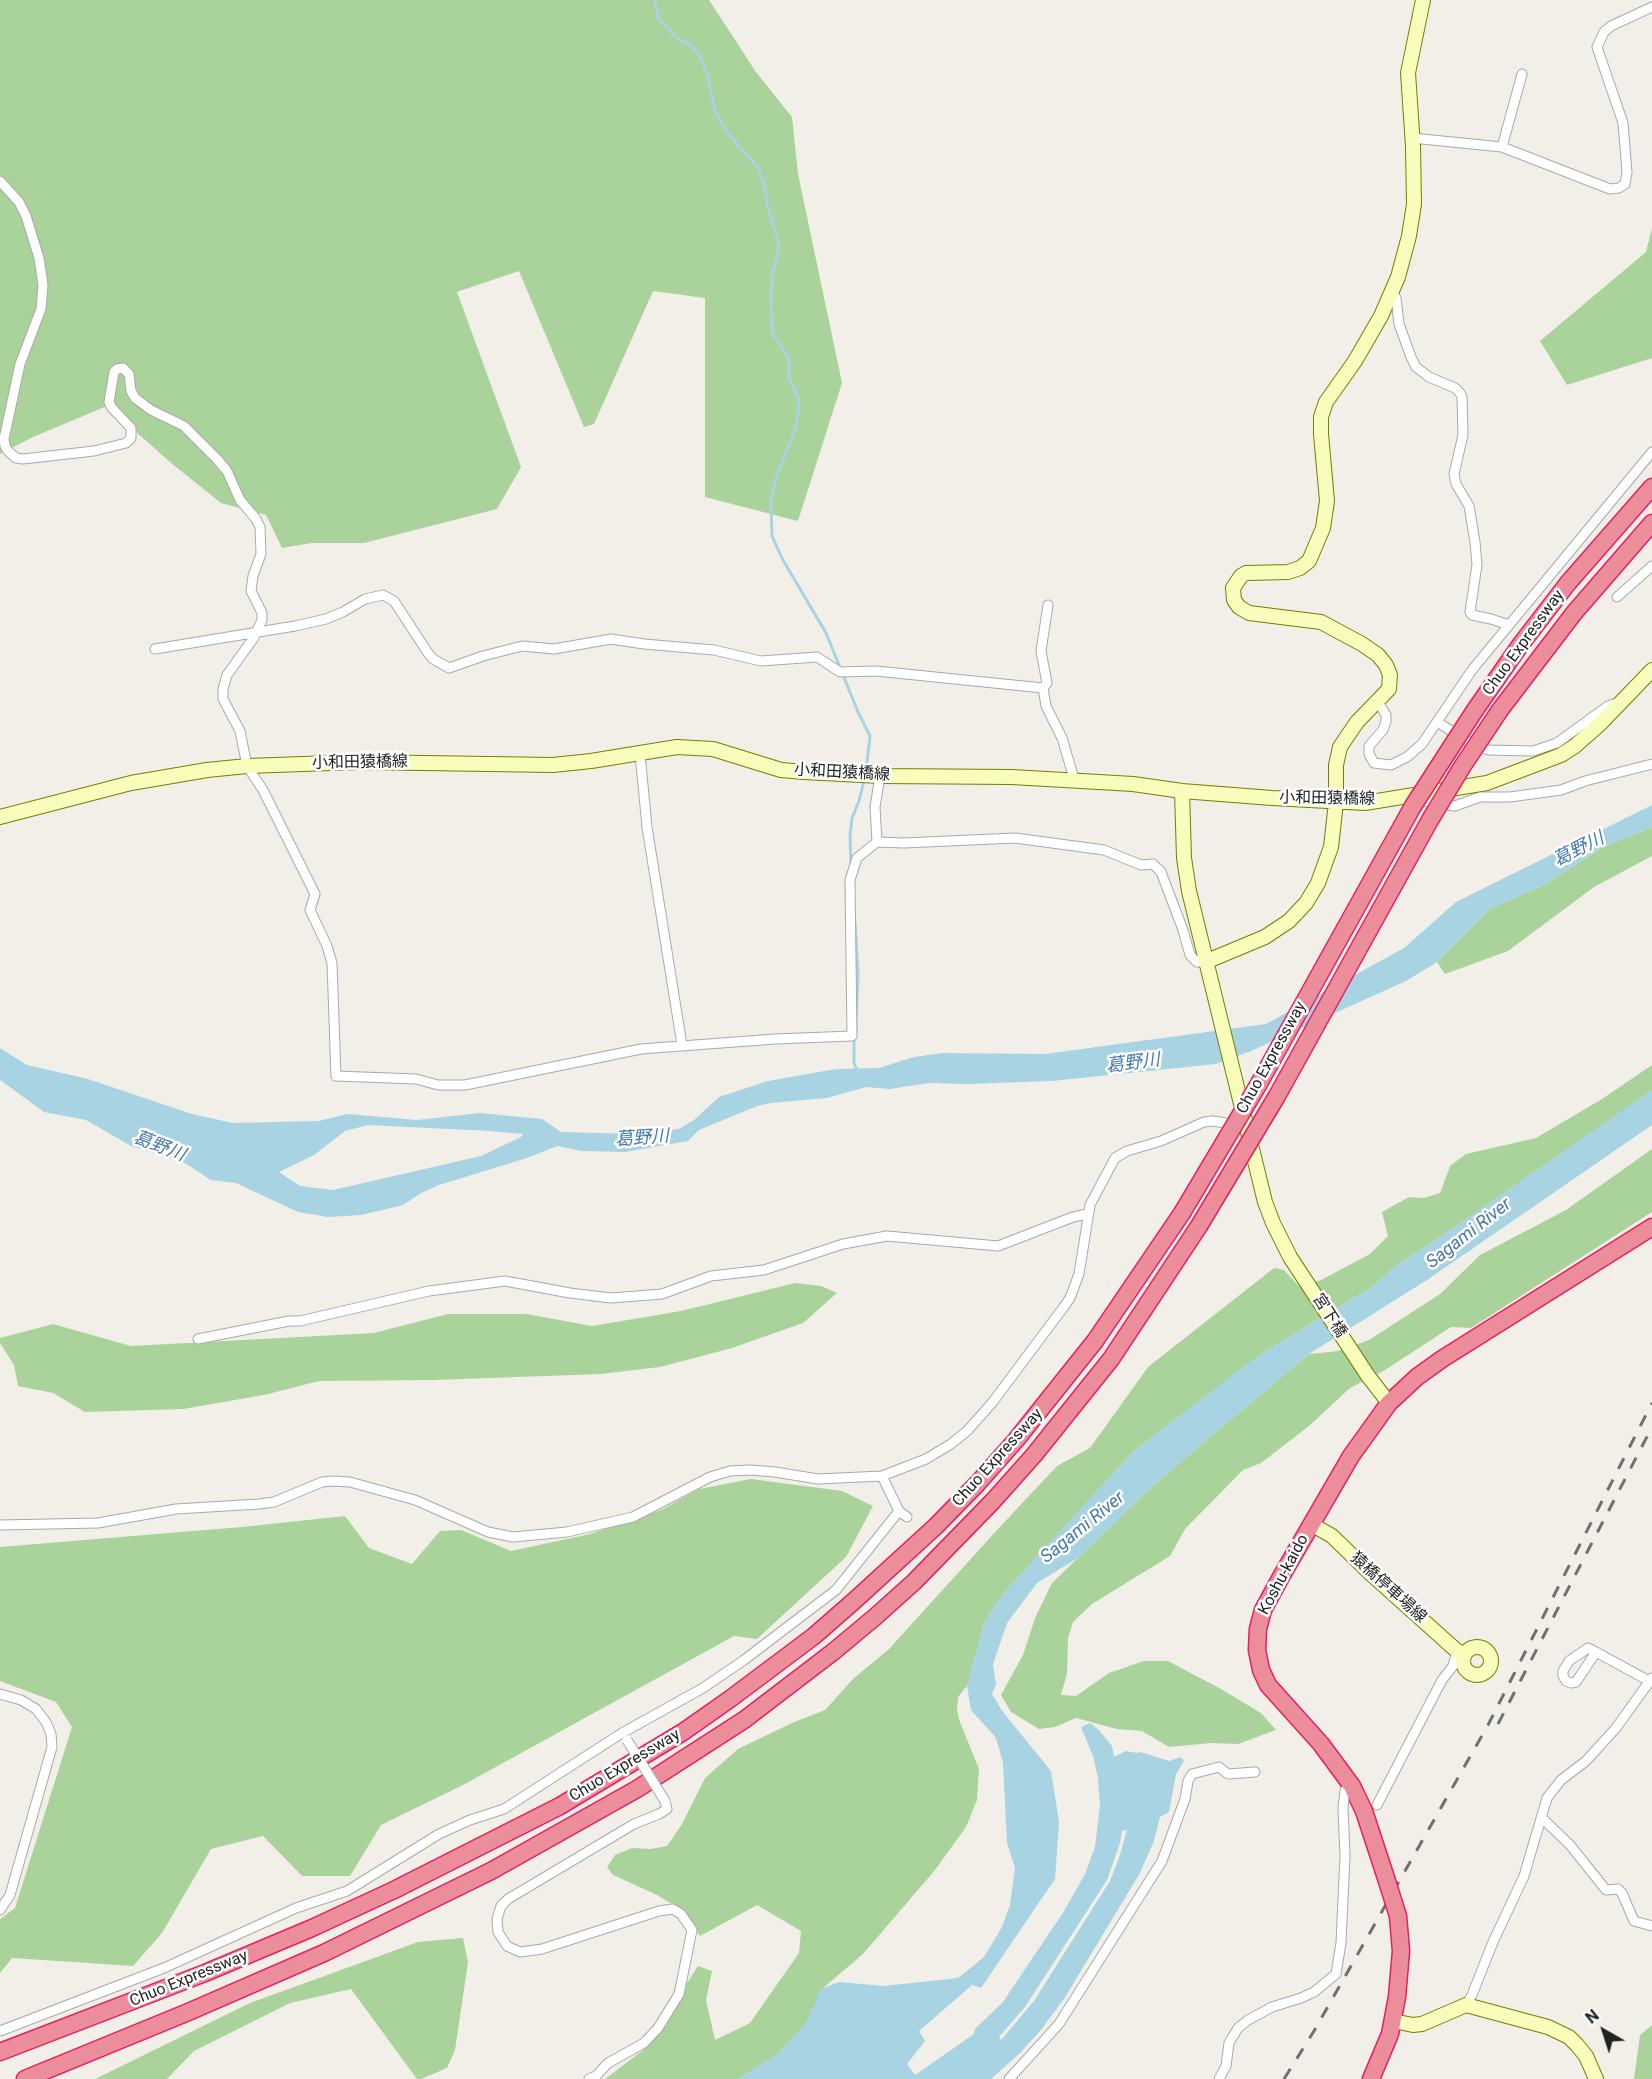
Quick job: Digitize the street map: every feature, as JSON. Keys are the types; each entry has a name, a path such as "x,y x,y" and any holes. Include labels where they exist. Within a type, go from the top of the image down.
{"highway":[{"name":"Chuo Expressway","path":"0,2052 206,1973 312,1928 394,1890 560,1806 683,1732 730,1699 814,1636 936,1526 1017,1440 1095,1341 1182,1213 1257,1087 1413,806 1475,710 1521,644 1568,583 1652,487"},
{"name":"Chuo Expressway","path":"25,2079 166,2022 324,1953 491,1871 637,1789 744,1720 833,1652 914,1582 1034,1455 1111,1359 1199,1226 1276,1096 1462,767 1500,710 1574,613 1652,523"},
{"name":"Koshu-kaido","path":"1371,2079 1390,2034 1393,2020 1401,1951 1398,1916 1364,1811 1352,1786 1321,1744 1268,1684 1258,1659 1258,1629 1263,1610 1351,1456 1389,1403 1417,1377 1442,1359 1652,1227"},
{"path":"45,2079 187,2017 324,1953"}],"street":[{"path":"0,181 19,202 26,216 39,258 43,285 41,309 20,364 4,446 11,455 23,459 94,451 126,443 131,438 131,428 109,402 114,372 120,368 126,369 135,398 151,410 184,426 202,443 227,471 240,500 258,523 261,532 261,554 253,576 251,591 262,616 258,632 227,675 222,695 224,704 240,731 248,766 263,790 315,894 310,910 327,946 332,963 336,1076 416,1079 438,1085 465,1085 641,1049 819,1036 852,1036 850,880 857,858 877,842 1015,838 1104,850 1141,865 1153,864 1161,872 1190,955 1197,962 1205,962 1265,937 1289,921 1306,903 1318,883 1327,862 1334,825 1336,765 1340,747 1357,722 1389,689 1390,675 1378,655 1321,622 1249,613 1239,607 1234,600 1233,588 1241,576 1246,573 1294,571 1304,565 1312,554 1323,528 1327,509 1321,417 1326,402 1355,361 1392,292 1409,236 1414,204 1408,73 1423,0"},
{"path":"1412,138 1502,147 1610,189 1619,188 1625,184 1627,172 1623,123 1597,47 1604,32 1611,26 1652,7"},
{"path":"1502,147 1522,74"},
{"path":"1392,292 1396,298 1400,324 1416,367 1429,377 1455,388 1462,397 1463,435 1454,474 1456,484 1469,506 1478,565 1470,612 1472,615 1509,625"},
{"path":"1378,702 1386,715 1386,721 1383,730 1372,742 1369,750 1371,758 1377,764 1391,765 1407,757 1422,744 1472,670 1652,452"},
{"path":"1617,597 1652,566"},
{"path":"155,649 295,626 333,617 365,599 383,595 394,601 428,653 440,664 449,668 522,646 554,648 611,639 714,650 760,661 817,657 845,671 876,671 1042,688"},
{"path":"1042,688 1047,683 1041,651 1048,604"},
{"name":"小和田猿橋線","path":"0,817 131,783 207,770 248,766 359,762 553,765 677,747 713,749 781,770 880,776 1012,777 1133,784 1182,791 1365,803 1487,783 1553,759 1575,746 1624,701 1652,670"},
{"path":"1042,688 1046,706 1062,738 1075,782"},
{"path":"1437,722 1474,745 1489,750 1533,750 1557,743 1608,706 1624,701"},
{"path":"640,754 647,827 682,1045"},
{"path":"1400,798 1455,806 1480,797 1510,797 1561,790 1652,764"},
{"path":"877,842 874,807 880,776"},
{"name":"宮下橋","path":"1182,791 1187,880 1205,962 1265,1202 1290,1257 1368,1376 1389,1403"},
{"path":"0,1525 98,1523 176,1509 259,1504 274,1502 322,1482 333,1481 350,1482 406,1498 488,1532 513,1536 567,1532 633,1517 710,1477 730,1471 775,1472 818,1479 882,1476 926,1459 968,1431 992,1403 1070,1298 1079,1274 1090,1205 1119,1154 1161,1141 1204,1122 1213,1121 1245,1127"},
{"path":"198,1338 289,1321 300,1321 429,1291 505,1281 610,1298 662,1294 711,1276 764,1270 843,1244 887,1236 998,1246 1073,1217 1087,1214"},
{"path":"882,1476 899,1510 907,1517"},
{"path":"0,2031 164,1968 296,1908 347,1891 439,1834 470,1820 504,1809 736,1666 836,1590 899,1510"},
{"name":"猿橋停車場線","path":"1311,1524 1332,1536 1370,1573 1461,1652"},
{"path":"1377,1805 1442,1680 1461,1652"},
{"path":"1393,2020 1413,2025 1422,2024 1466,2005 1524,1876 1547,1798 1561,1780 1586,1761 1616,1728 1651,1680 1596,1652"},
{"path":"0,1694 21,1700 36,1709 46,1722 51,1734 52,1747 10,1895 0,1910"},
{"path":"589,2079 596,2076 608,2063 644,2043 658,2028 679,1994 692,1930 681,1914 674,1909 659,1911 542,1949 520,1952 507,1946 498,1932 497,1919 501,1906 508,1899 634,1824 667,1809 665,1801 625,1736"},
{"path":"1009,2079 1059,2024 1162,1861 1192,1774 1219,1767 1228,1774 1255,1772"},
{"path":"1218,2079 1226,2066 1229,2043 1238,2028 1272,2007 1314,1992 1336,1974 1341,1943 1345,1856 1343,1808 1345,1790 1352,1786"},
{"path":"1542,1818 1570,1845 1606,1890 1618,1889 1622,1893 1634,1921 1652,1926"},
{"path":"1466,2005 1558,2031 1569,2037 1586,2056 1596,2079"}],"green space":[{"path":"0,0 709,0 756,72 792,117 798,174 842,383 798,521 705,497 705,298 653,291 594,424 584,427 519,271 457,292 521,467 497,509 364,543 312,543 282,548 266,515 221,503 171,463 107,406 33,437 0,454"},
{"path":"1652,228 1652,358 1567,385 1540,341 1646,252"},
{"path":"1652,827 1652,856 1594,887 1508,951 1445,974 1437,962 1490,909 1545,884 1605,846"},
{"path":"1652,1065 1652,1090 1643,1097 1397,1265 1372,1287 1260,1355 1134,1451 1003,1594 985,1621 967,1686 958,1697 957,1711 960,1722 979,1769 977,1800 966,1827 935,1870 863,1954 822,1989 807,2022 778,2054 738,2079 605,2079 642,2051 666,2026 684,1988 698,1966 712,1971 706,2000 715,2040 750,2023 799,1953 801,1931 757,1905 700,1936 682,1910 657,1895 613,1875 607,1867 615,1855 632,1848 651,1849 667,1846 682,1824 705,1778 738,1749 825,1710 853,1679 889,1649 1057,1466 1090,1448 1148,1367 1274,1268 1284,1270 1299,1286 1321,1280 1370,1254 1388,1236 1382,1212 1409,1197 1424,1198 1440,1193 1450,1166 1466,1154 1536,1138 1602,1099"},
{"path":"1652,1149 1652,1212 1471,1328 1451,1327 1385,1370 1350,1388 1309,1426 1261,1463 1243,1470 1185,1529 1170,1556 1092,1604 1073,1622 1068,1638 1067,1674 1061,1695 1076,1696 1109,1673 1144,1661 1168,1661 1261,1713 1276,1730 1238,1744 1211,1743 1169,1747 1142,1731 1117,1729 1076,1718 1055,1727 1039,1729 1011,1712 1001,1695 1023,1655 1035,1618 1052,1583 1144,1494 1309,1354 1338,1351 1369,1340 1440,1294 1480,1255 1566,1210"},
{"path":"795,1283 821,1286 837,1293 803,1323 732,1348 660,1367 601,1374 434,1380 319,1381 264,1395 183,1409 85,1412 53,1393 18,1386 14,1365 0,1343 0,1338 53,1324 131,1346 374,1333 448,1314 527,1314 592,1326 681,1311"},
{"path":"751,1479 842,1491 873,1506 846,1557 757,1639 734,1636 463,1785 381,1825 350,1876 302,1876 263,1836 211,1849 162,1933 133,1966 12,1958 0,1973 0,1919 15,1908 72,1727 56,1702 0,1681 0,1547 345,1516 369,1548 412,1564 440,1531 461,1530 511,1551 590,1534 661,1510 699,1489"},
{"path":"463,1938 468,1962 455,2050 447,2068 421,2079 417,2079 351,1989 290,2003 194,2051 167,2079 95,2079 250,2003 418,1942"},
{"path":"1652,2025 1652,2079 1634,2079 1640,2035"}],"water":[{"name":"葛野川","path":"1652,805 1652,827 1605,846 1545,884 1490,909 1437,962 1406,981 1251,1051 1216,1064 1052,1081 929,1083 890,1089 866,1087 827,1098 771,1103 757,1106 699,1130 688,1141 625,1152 582,1151 557,1146 527,1158 439,1185 403,1205 361,1215 328,1217 298,1212 236,1183 211,1180 185,1163 131,1146 86,1120 44,1112 0,1080 0,1048 27,1065 88,1079 192,1114 233,1123 319,1121 347,1114 417,1120 480,1113 542,1119 561,1132 637,1134 679,1129 694,1120 719,1097 768,1081 836,1069 879,1068 914,1057 943,1053 1045,1054 1266,1024 1404,948 1456,902","holes":["368,1125 523,1134 481,1156 333,1190 300,1186 279,1172 314,1155 345,1131"]},
{"name":"Sagami River","path":"1652,1090 1652,1125 1427,1280 1309,1354 1144,1494 1081,1556 1037,1583 1007,1623 993,1664 996,1684 992,1694 1003,1712 1051,1771 1059,1822 1055,1879 981,1988 972,1985 919,2031 925,2041 907,2064 915,2075 974,2034 975,2029 1003,2002 1064,1911 1085,1874 1095,1847 1100,1805 1098,1778 1093,1756 1081,1727 1090,1723 1099,1730 1112,1746 1114,1757 1126,1751 1141,1752 1169,1761 1181,1757 1184,1761 1176,1774 1169,1812 1160,1817 1154,1841 1140,1873 1064,1999 1020,2053 991,2079 738,2079 778,2054 807,2022 821,1989 839,1982 884,1986 958,1978 984,1957 1002,1927 1010,1905 1015,1868 1007,1843 1003,1763 996,1738 971,1710 967,1686 985,1621 1003,1594 1134,1451 1260,1355 1372,1287 1397,1265","holes":["1127,1830 1110,1881 1034,2001 1001,2040 999,2037 1025,2007 1107,1880 1122,1831"]}],"waterway":[{"path":"655,0 658,17 674,36 690,45 700,56 708,77 715,111 727,132 759,169 766,191 767,205 779,249 773,271 771,293 772,329 789,359 789,379 798,397 799,409 795,430 776,478 771,500 772,536 783,560 826,633 870,736 866,771"},
{"path":"851,865 852,818 864,781"},
{"path":"855,922 858,973 856,1032"},
{"path":"854,1039 854,1063 857,1070"}],"railway":[{"path":"1284,2079 1314,2031 1488,1725 1652,1403"},
{"path":"1498,1724 1652,1427"}]}
